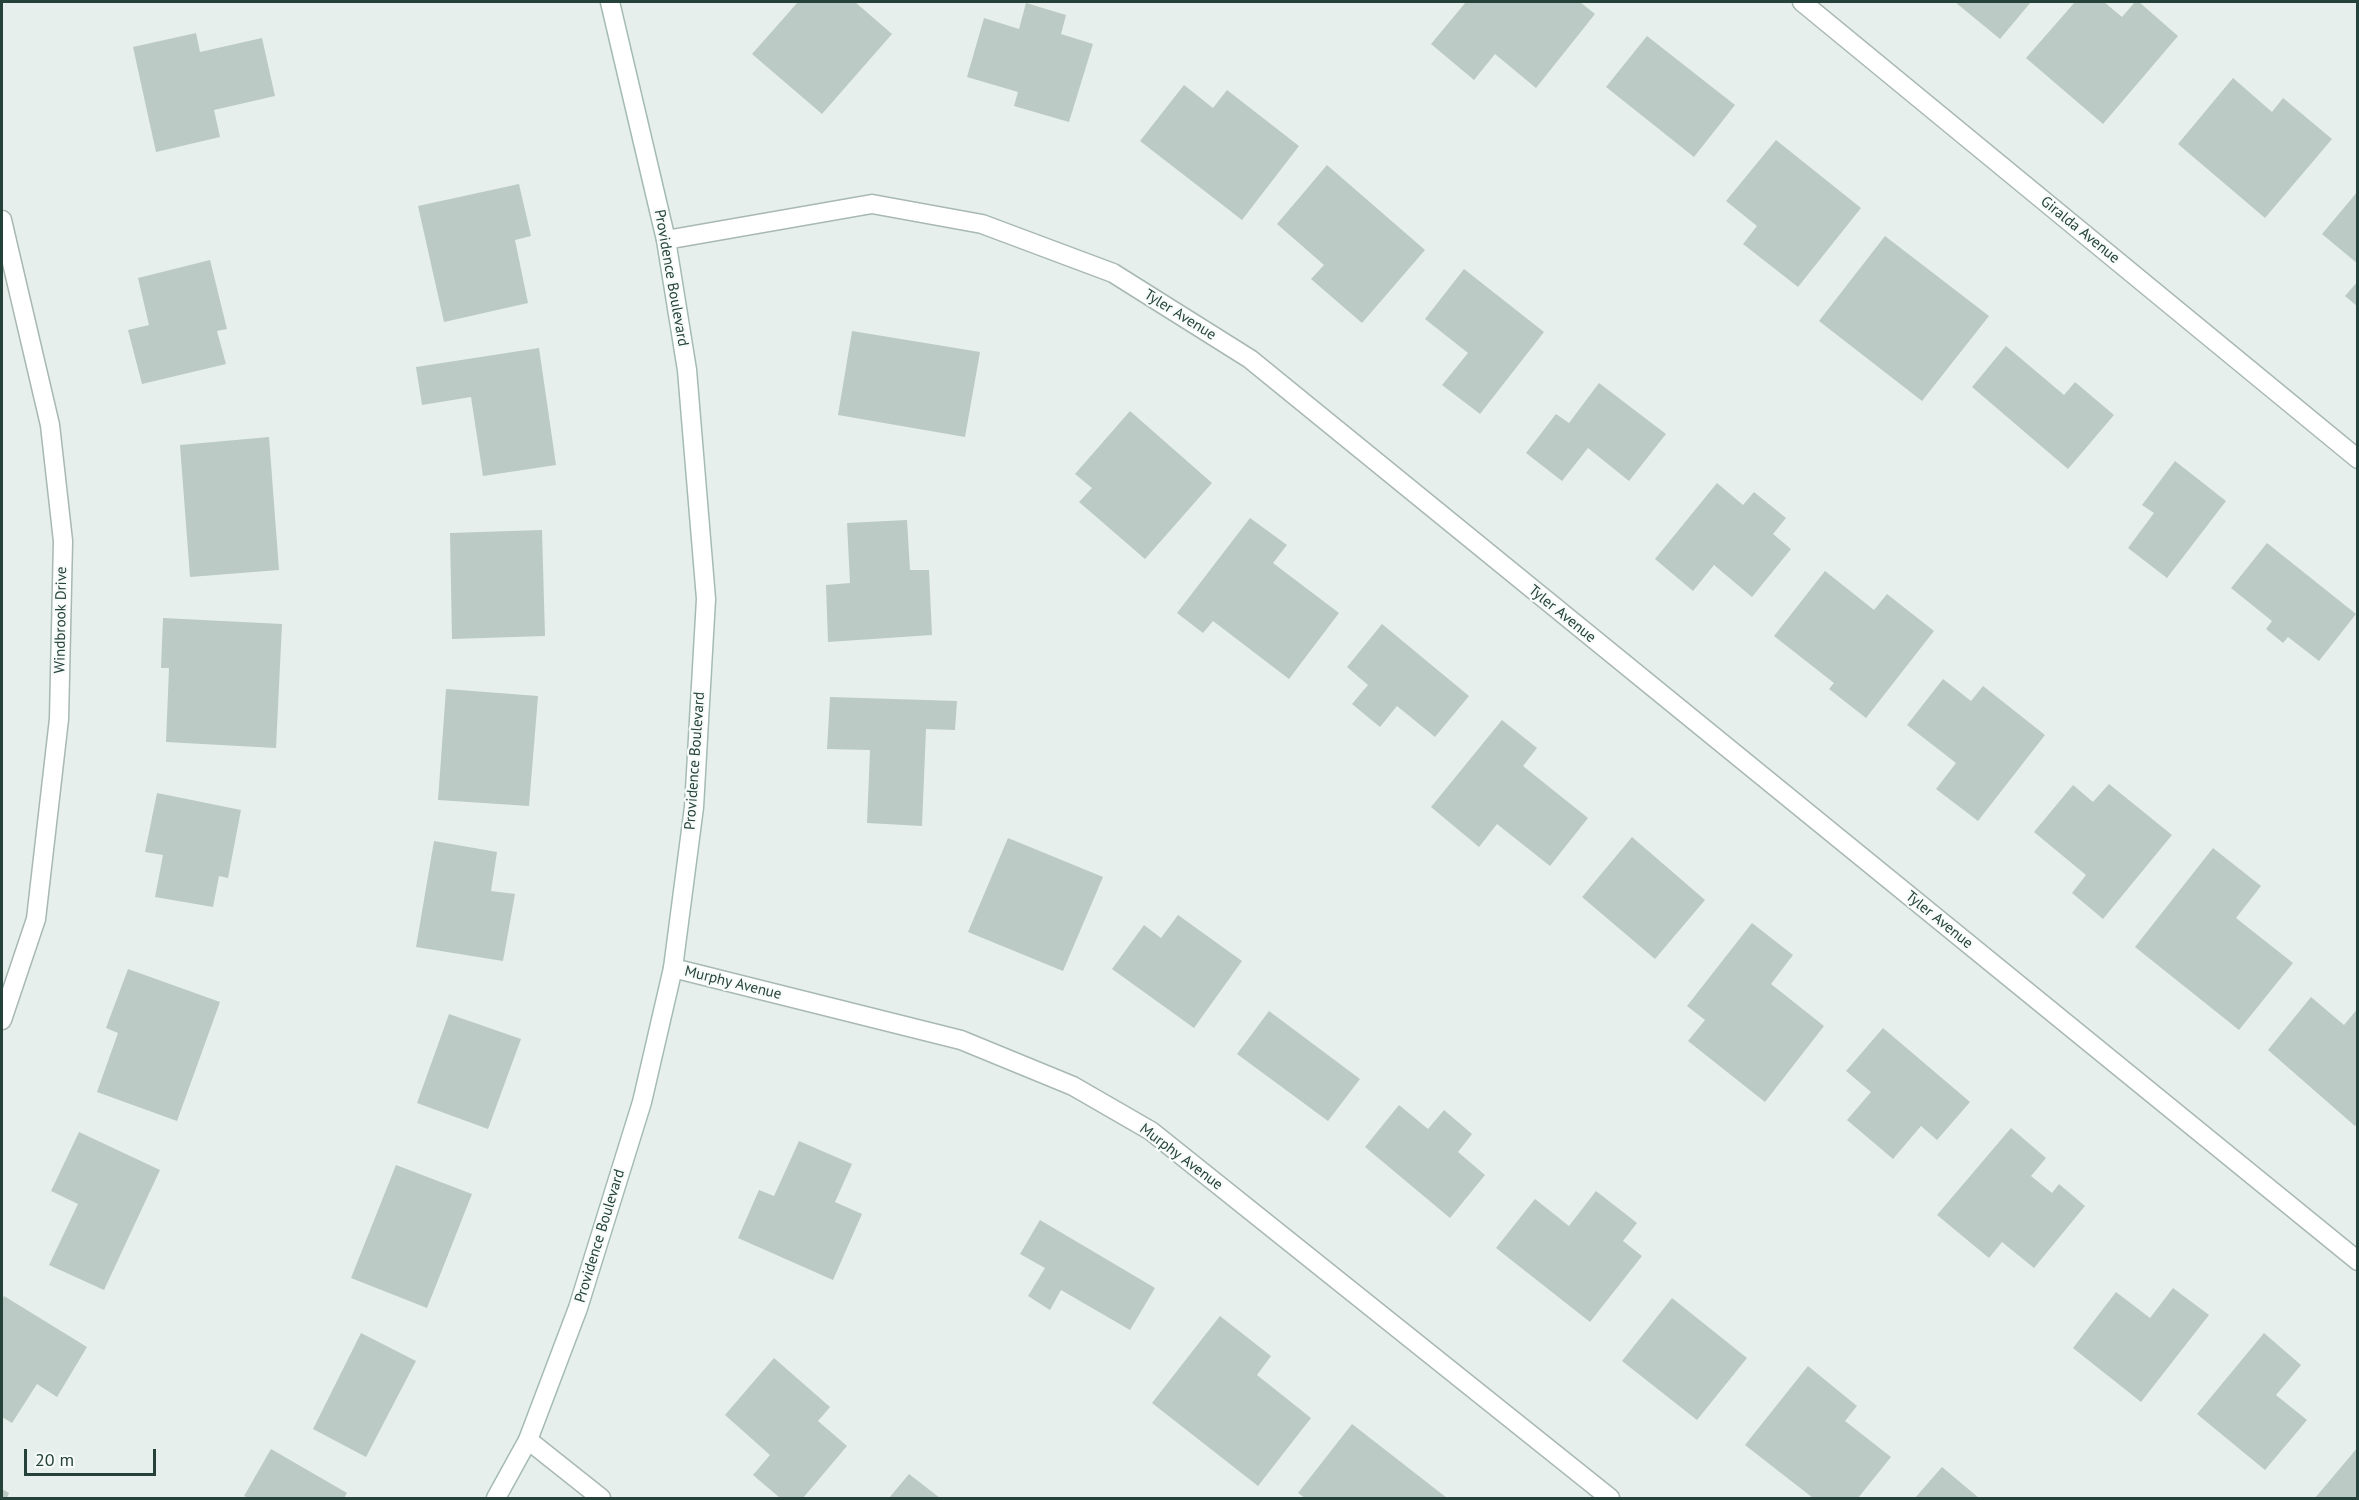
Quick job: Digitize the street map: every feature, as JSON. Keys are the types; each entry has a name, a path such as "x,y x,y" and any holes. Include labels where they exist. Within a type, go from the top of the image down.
{"street":[{"name":"Providence Boulevard","path":"496,1498 528,1440 578,1308 642,1102 673,968 694,807 706,599 687,370 666,240 610,2"},
{"name":"Giralda Avenue","path":"1802,2 2358,459"},
{"name":"Tyler Avenue","path":"666,240 872,204 982,224 1113,273 1250,359 2358,1261"},
{"name":"Windbrook Drive","path":"2,220 50,425 63,540 59,719 36,919 2,1020"},
{"name":"Murphy Avenue","path":"673,968 961,1040 1072,1086 1151,1131 1610,1498"},
{"path":"528,1440 601,1498"}],"building":[{"path":"798,2 855,2 892,34 822,114 752,54"},
{"path":"1466,2 1580,2 1595,14 1536,88 1495,54 1474,80 1431,44"},
{"path":"1955,2 2031,2 2000,39"},
{"path":"2075,2 2104,2 2122,17 2135,2 2139,2 2178,36 2103,124 2026,58"},
{"path":"1026,3 1066,15 1061,34 1093,44 1069,122 1014,106 1018,92 967,77 984,18 1019,29"},
{"path":"196,33 200,52 262,38 275,96 214,110 220,137 156,152 133,47"},
{"path":"1647,36 1735,105 1694,157 1606,87"},
{"path":"2233,78 2272,112 2283,98 2332,139 2265,218 2178,144"},
{"path":"1184,85 1213,108 1227,90 1299,146 1242,220 1140,141"},
{"path":"1776,140 1861,208 1798,287 1743,244 1757,226 1726,201"},
{"path":"1327,165 1425,250 1362,323 1311,279 1324,265 1277,224"},
{"path":"519,184 531,236 515,240 528,303 444,322 418,206"},
{"path":"2358,191 2358,264 2322,234"},
{"path":"1885,236 1989,316 1922,401 1819,321"},
{"path":"210,260 227,329 217,331 226,364 142,384 128,330 149,325 138,278"},
{"path":"1464,269 1544,332 1480,414 1442,385 1468,353 1425,319"},
{"path":"2358,281 2358,307 2345,296"},
{"path":"852,331 980,352 965,437 838,415"},
{"path":"2006,346 2064,395 2075,382 2114,415 2068,469 1972,387"},
{"path":"539,348 556,465 483,476 471,397 422,405 416,367"},
{"path":"1599,383 1666,434 1629,481 1588,448 1562,481 1526,453 1556,414 1569,423"},
{"path":"1130,411 1212,483 1145,559 1079,502 1092,488 1075,474"},
{"path":"269,437 279,570 190,577 180,445"},
{"path":"2175,461 2226,501 2167,578 2128,548 2154,513 2142,505"},
{"path":"1717,483 1743,505 1754,492 1786,518 1773,534 1791,549 1752,597 1714,565 1693,591 1655,559"},
{"path":"1250,518 1287,545 1273,563 1339,613 1289,679 1213,621 1203,633 1177,613"},
{"path":"907,520 910,570 929,570 932,635 828,642 826,585 850,583 847,523"},
{"path":"542,530 545,636 452,639 450,533"},
{"path":"2267,543 2356,614 2319,661 2288,637 2283,643 2266,629 2272,621 2231,588"},
{"path":"1825,571 1874,610 1887,594 1934,631 1866,718 1829,689 1834,683 1774,636"},
{"path":"163,618 282,624 276,748 166,742 169,668 161,668"},
{"path":"1382,624 1469,696 1435,737 1397,706 1380,727 1352,704 1368,685 1347,667"},
{"path":"1943,679 1971,701 1983,686 2045,735 1978,821 1936,789 1956,763 1907,725"},
{"path":"446,689 538,696 529,806 438,800"},
{"path":"830,697 957,701 955,730 926,729 922,826 867,823 870,750 827,749"},
{"path":"1502,720 1537,748 1523,766 1588,818 1550,866 1497,824 1479,847 1431,807"},
{"path":"2109,784 2172,835 2103,919 2072,893 2086,875 2034,832 2073,785 2093,802"},
{"path":"157,793 241,810 228,878 219,876 213,907 155,897 163,855 145,852"},
{"path":"1632,837 1705,900 1655,959 1582,897"},
{"path":"1008,838 1103,877 1063,971 968,932"},
{"path":"434,841 497,852 491,891 515,894 503,961 416,947"},
{"path":"2213,848 2261,886 2236,918 2293,963 2239,1030 2135,947"},
{"path":"1178,915 1242,961 1194,1028 1112,969 1144,925 1161,938"},
{"path":"1752,923 1793,955 1771,984 1824,1026 1765,1102 1688,1041 1705,1020 1687,1006"},
{"path":"128,969 220,1002 177,1121 97,1092 118,1033 106,1028"},
{"path":"2311,997 2344,1025 2358,1008 2358,1123 2355,1126 2268,1050"},
{"path":"1269,1011 1360,1079 1328,1121 1237,1054"},
{"path":"449,1014 521,1039 488,1129 417,1103"},
{"path":"1883,1028 1970,1102 1937,1140 1921,1126 1893,1159 1847,1120 1871,1092 1846,1071"},
{"path":"1399,1105 1428,1129 1444,1110 1472,1134 1458,1152 1485,1175 1450,1218 1365,1147"},
{"path":"2011,1128 2046,1158 2031,1176 2052,1193 2059,1184 2085,1206 2034,1268 2002,1242 1989,1258 1937,1215"},
{"path":"79,1132 160,1170 104,1290 49,1265 78,1204 51,1191"},
{"path":"799,1141 852,1164 835,1202 862,1214 833,1280 738,1238 759,1190 774,1196"},
{"path":"396,1165 472,1194 427,1308 351,1278"},
{"path":"1596,1191 1637,1223 1623,1241 1642,1256 1590,1322 1496,1248 1535,1199 1569,1226"},
{"path":"1040,1220 1155,1288 1130,1330 1061,1290 1050,1310 1028,1296 1045,1268 1020,1254"},
{"path":"2173,1288 2209,1315 2141,1402 2073,1348 2116,1292 2150,1318"},
{"path":"4,1296 87,1347 57,1397 37,1384 12,1423 2,1417 2,1301"},
{"path":"1672,1298 1747,1358 1697,1420 1622,1361"},
{"path":"1220,1316 1271,1356 1257,1375 1311,1418 1258,1486 1152,1403"},
{"path":"361,1333 416,1361 366,1457 313,1429"},
{"path":"2264,1333 2301,1365 2276,1395 2307,1420 2265,1470 2197,1414"},
{"path":"774,1358 830,1407 818,1421 847,1446 803,1498 780,1498 753,1475 770,1455 725,1415"},
{"path":"1808,1366 1857,1406 1845,1421 1891,1457 1858,1498 1813,1498 1745,1445"},
{"path":"1352,1424 1447,1498 1305,1498 1298,1493"},
{"path":"2358,1447 2358,1498 2315,1498"},
{"path":"271,1449 347,1493 344,1498 248,1498 244,1496"},
{"path":"1942,1467 1979,1498 1915,1498"},
{"path":"909,1474 940,1498 889,1498"},
{"path":"2,1489 9,1493 7,1498 2,1498"}]}
